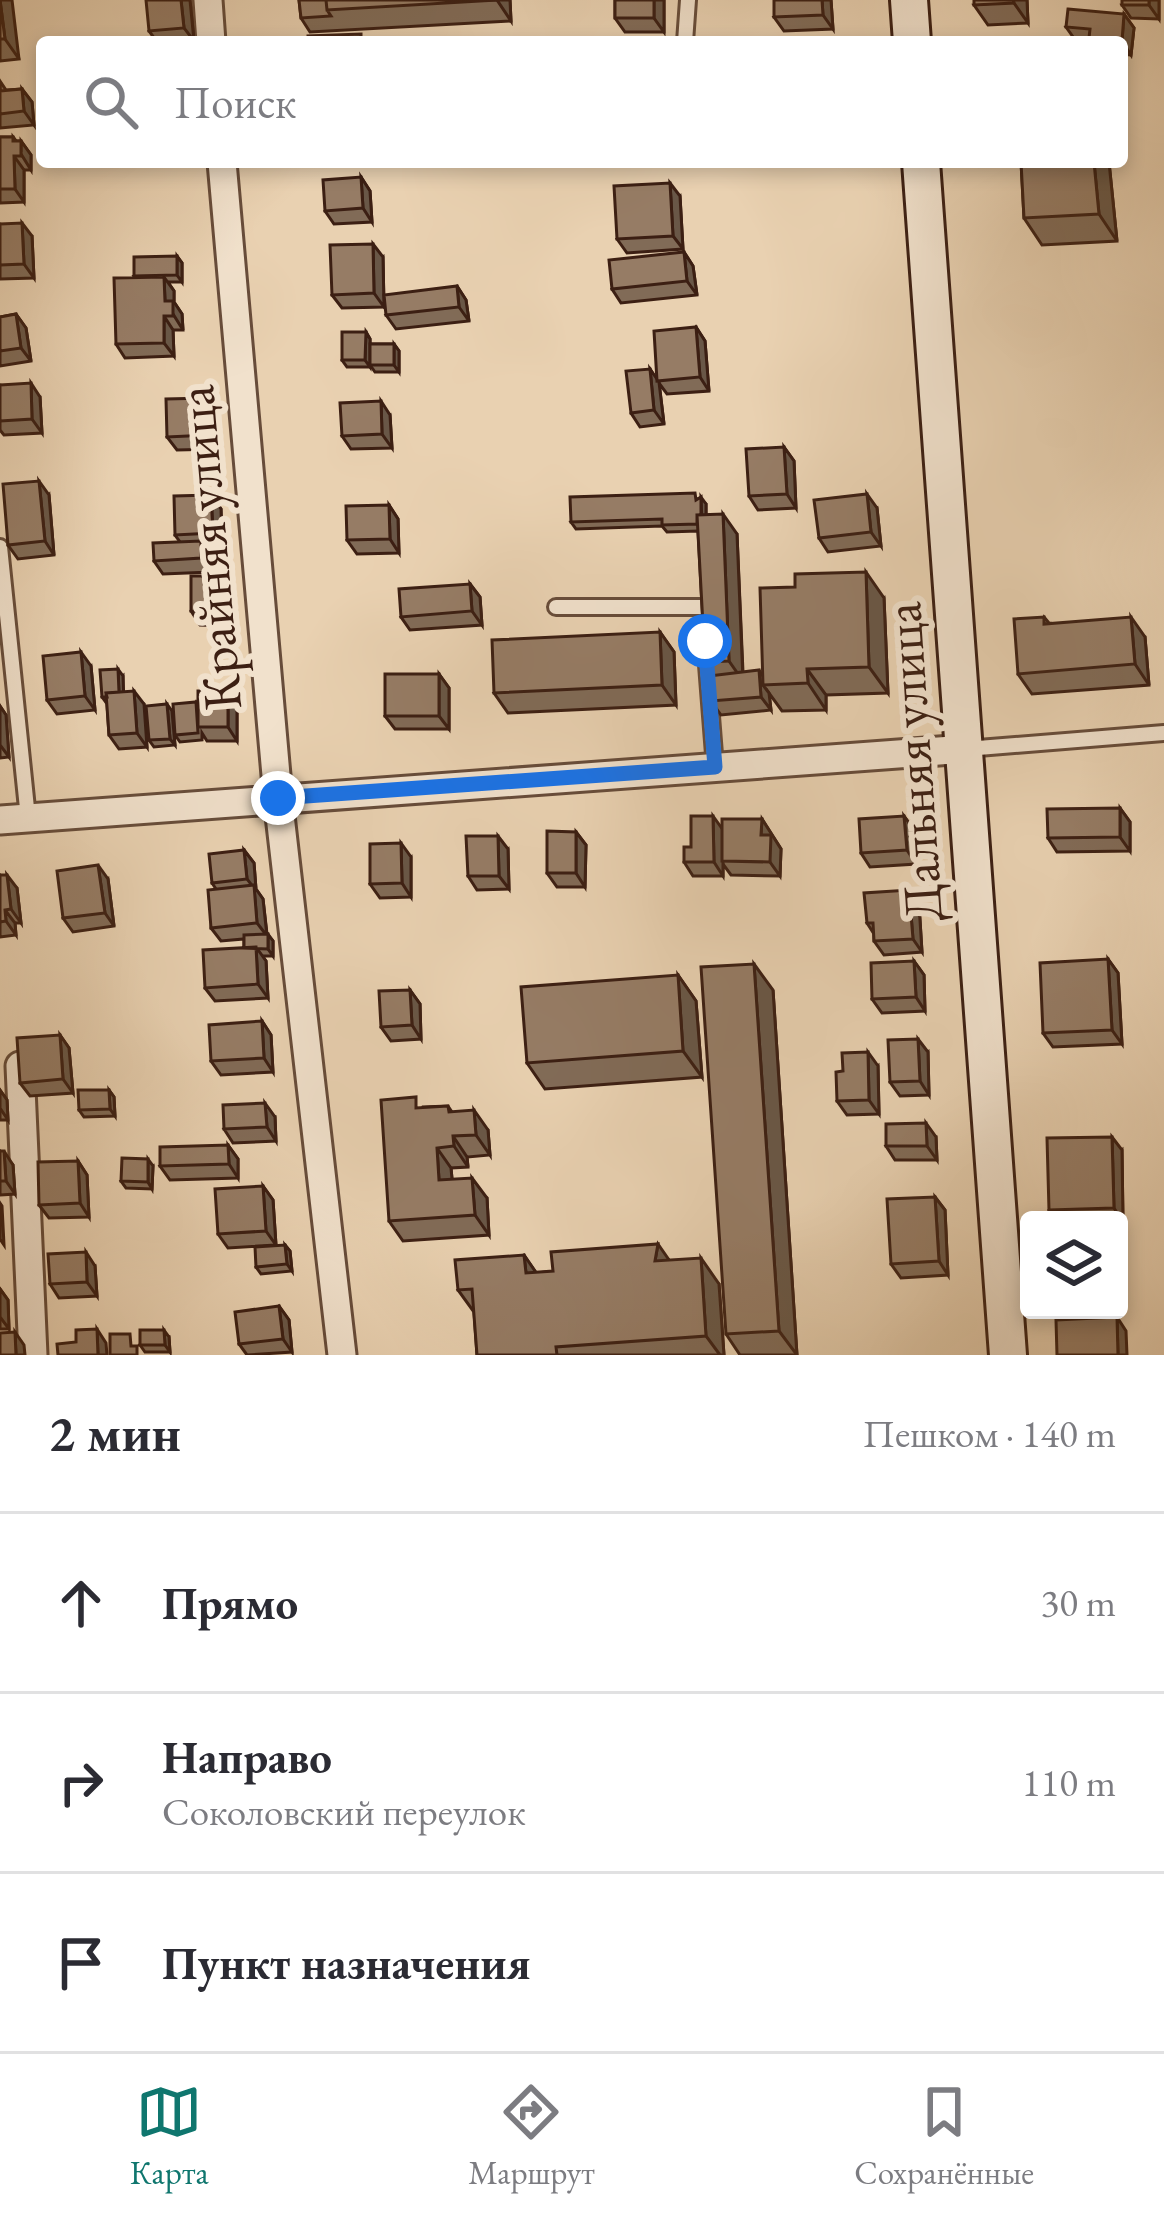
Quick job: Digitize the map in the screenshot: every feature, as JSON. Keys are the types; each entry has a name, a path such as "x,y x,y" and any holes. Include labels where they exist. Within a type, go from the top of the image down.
{"main road":[{"path":"909,0 912,36"},
{"name":"Дальняя улица","path":"921,168 1008,1355"}],"street":[{"path":"208,0 211,36"},
{"name":"Крайняя улица","path":"223,168 278,798 342,1355"},
{"path":"14,819 966,749"},
{"path":"20,1066 34,1355"}],"lane":[{"path":"685,36 688,0"},
{"path":"0,547 14,819"},
{"path":"702,587 704,624"},
{"path":"556,607 704,607"},
{"path":"705,641 715,767"},
{"path":"966,749 1164,733"}],"building":[{"path":"0,0 5,39 0,39"},
{"path":"146,0 181,0 184,28 149,31"},
{"path":"299,0 326,0 331,16 301,18"},
{"path":"326,0 497,0 327,10"},
{"path":"615,0 654,0 654,18 615,18"},
{"path":"774,0 822,0 823,15 774,17"},
{"path":"974,0 1013,0 1014,3 974,5"},
{"path":"1122,0 1149,0 1149,5 1122,5"},
{"path":"1068,9 1124,14 1122,36 1089,36 1090,29 1066,27"},
{"path":"22,89 24,111 0,114 0,91"},
{"path":"0,137 21,141 21,156 14,156 15,189 0,189"},
{"path":"1021,168 1095,168 1099,214 1024,218"},
{"path":"361,177 363,208 325,211 323,180"},
{"path":"670,183 673,236 617,239 614,186"},
{"path":"22,223 24,264 0,265 0,224"},
{"path":"373,244 374,293 332,295 330,245"},
{"path":"684,252 687,281 612,289 609,260"},
{"path":"177,256 177,275 134,276 134,257"},
{"path":"164,277 165,301 173,301 173,316 164,316 164,343 116,344 114,278"},
{"path":"457,286 459,307 386,315 384,295"},
{"path":"16,314 21,348 0,351 0,317"},
{"path":"696,327 700,377 657,381 654,331"},
{"path":"342,332 366,332 365,360 342,360"},
{"path":"370,344 394,344 394,365 370,365"},
{"path":"650,369 654,410 631,413 626,371"},
{"path":"31,383 32,419 0,421 0,385"},
{"path":"208,398 209,435 167,437 166,399"},
{"path":"381,401 382,434 342,436 340,403"},
{"path":"784,447 787,494 749,496 746,449"},
{"path":"39,481 45,541 8,545 3,484"},
{"path":"695,493 696,500 701,497 697,524 662,525 662,519 571,522 570,497"},
{"path":"867,494 871,532 819,538 814,500"},
{"path":"211,495 213,533 175,535 174,496"},
{"path":"389,505 390,539 347,540 346,506"},
{"path":"723,514 729,661 705,662 697,515"},
{"path":"201,541 201,558 154,561 153,543"},
{"path":"866,572 869,667 807,669 808,683 763,685 760,588 795,587 795,574"},
{"path":"191,576 221,576 221,612 191,611"},
{"path":"470,584 472,611 401,617 399,589"},
{"path":"1044,617 1044,624 1131,617 1135,664 1018,674 1014,619"},
{"path":"660,632 662,685 494,693 492,640"},
{"path":"81,652 85,696 47,700 43,656"},
{"path":"118,669 119,692 102,697 100,670"},
{"path":"759,670 761,697 711,701 709,676"},
{"path":"385,674 439,674 439,716 385,716"},
{"path":"134,691 137,733 109,735 106,693"},
{"path":"198,691 228,691 228,727 198,727"},
{"path":"196,702 198,733 175,735 173,704"},
{"path":"167,704 170,739 149,740 146,706"},
{"path":"1120,808 1120,837 1048,838 1047,809"},
{"path":"691,816 713,816 714,862 684,862 684,847 691,847"},
{"path":"904,816 907,850 861,853 859,819"},
{"path":"722,819 762,819 761,835 771,835 770,862 722,861"},
{"path":"547,831 576,832 576,873 547,873"},
{"path":"466,836 498,836 499,876 468,876"},
{"path":"401,843 402,883 370,884 370,844"},
{"path":"244,850 247,879 212,883 209,854"},
{"path":"98,865 105,913 63,918 57,871"},
{"path":"0,875 7,875 11,909 5,910 6,921 0,922"},
{"path":"254,885 257,923 211,928 208,890"},
{"path":"909,890 913,939 874,941 864,893"},
{"path":"268,934 268,949 244,948 244,935"},
{"path":"256,947 258,984 205,988 203,950"},
{"path":"1108,959 1112,1030 1043,1033 1040,963"},
{"path":"914,961 916,997 872,999 871,963"},
{"path":"754,964 779,1331 726,1334 701,967"},
{"path":"678,975 683,1051 527,1063 521,987"},
{"path":"410,990 412,1025 381,1027 379,991"},
{"path":"262,1021 264,1058 211,1061 209,1025"},
{"path":"60,1035 63,1079 20,1083 17,1038"},
{"path":"918,1039 920,1081 890,1082 888,1040"},
{"path":"868,1052 869,1100 837,1101 836,1072 843,1071 842,1053"},
{"path":"78,1090 109,1090 110,1109 79,1110"},
{"path":"416,1097 416,1108 474,1110 476,1135 453,1136 454,1146 437,1148 439,1180 472,1178 475,1215 389,1221 381,1100"},
{"path":"265,1103 267,1127 224,1129 223,1105"},
{"path":"926,1123 927,1146 886,1146 886,1124"},
{"path":"1112,1137 1114,1208 1049,1210 1047,1138"},
{"path":"228,1145 229,1164 160,1166 160,1147"},
{"path":"0,1151 4,1151 6,1181 0,1181"},
{"path":"122,1158 148,1159 148,1182 121,1181"},
{"path":"78,1161 80,1203 39,1205 38,1162"},
{"path":"263,1186 266,1231 218,1234 215,1189"},
{"path":"935,1197 939,1261 891,1264 887,1199"},
{"path":"658,1244 655,1261 701,1258 706,1336 556,1347 557,1355 477,1355 472,1289 458,1290 455,1260 524,1255 526,1273 553,1271 551,1252"},
{"path":"285,1245 287,1264 256,1267 255,1247"},
{"path":"86,1252 87,1282 50,1284 48,1254"},
{"path":"279,1306 283,1339 239,1344 235,1312"},
{"path":"1117,1319 1118,1355 1057,1355 1056,1320"},
{"path":"97,1329 98,1355 58,1355 57,1344 76,1342 76,1330"},
{"path":"140,1330 164,1330 165,1345 140,1345"},
{"path":"15,1332 16,1355 0,1355 0,1333"},
{"path":"110,1334 130,1334 137,1355 110,1355"}],"route":[{"path":"278,798 715,767 705,641"}]}
